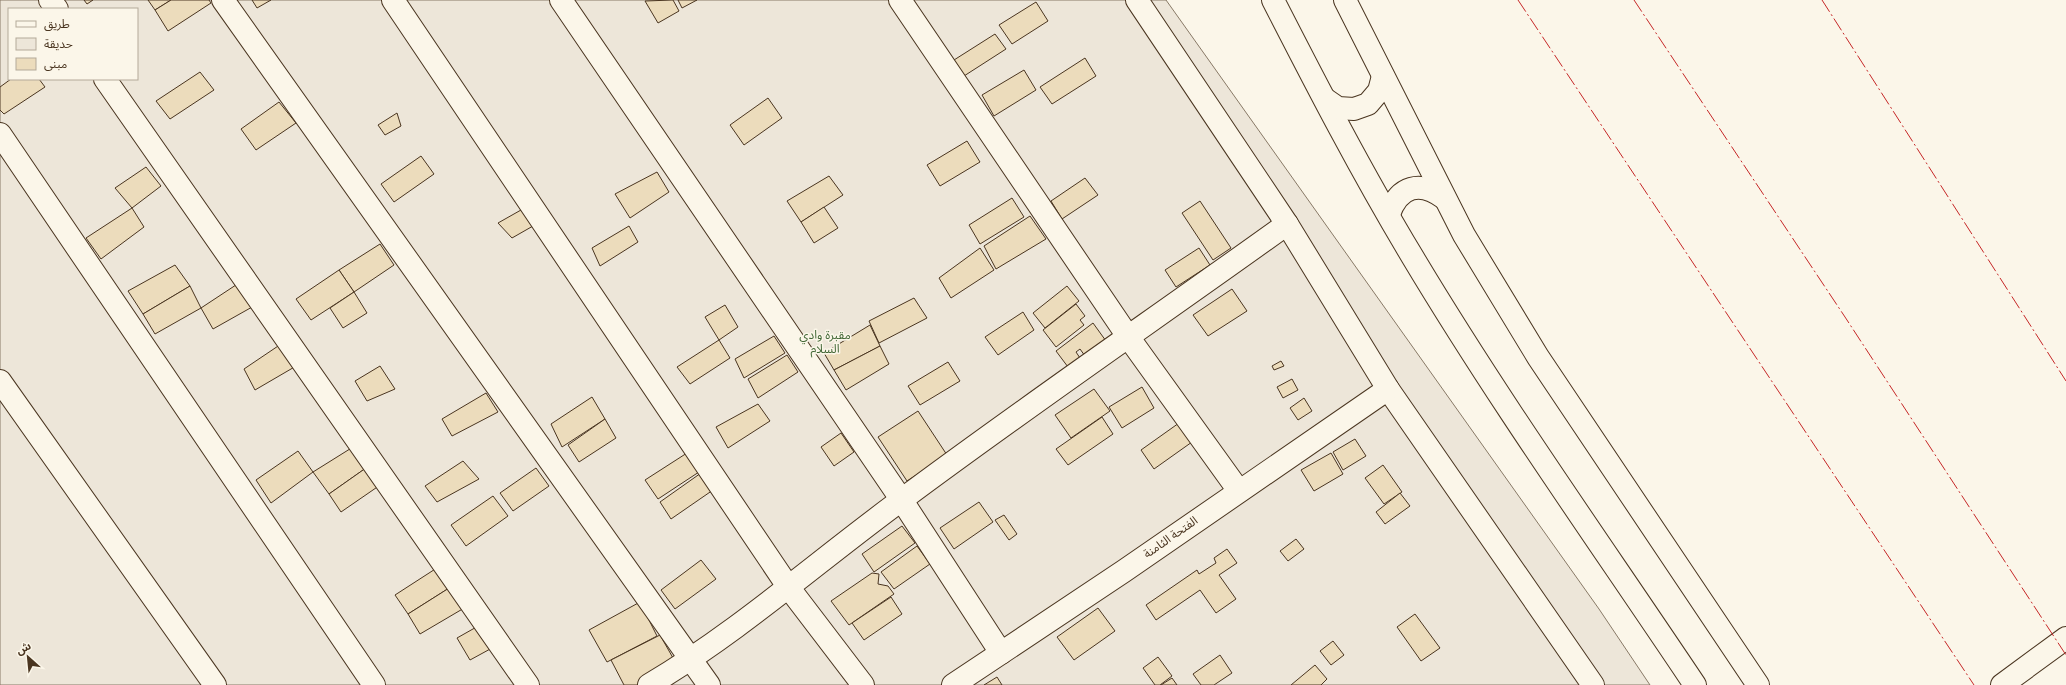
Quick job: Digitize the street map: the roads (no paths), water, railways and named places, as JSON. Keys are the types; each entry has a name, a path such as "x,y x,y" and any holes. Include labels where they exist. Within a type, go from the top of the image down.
{"main road":[{"path":"50,0 56,8"},
{"path":"223,0 709,685"},
{"path":"392,0 789,588 863,685"},
{"path":"561,0 901,500 1001,653"},
{"path":"900,0 1129,338 1239,491"},
{"path":"1137,0 1287,224 1388,389 1593,685"},
{"path":"1273,0 1388,214 1495,388 1696,685"},
{"path":"1345,0 1464,235 1538,357 1758,685"},
{"path":"1325,99 1338,108 1354,109 1368,104 1379,91 1383,76"},
{"path":"107,80 528,685"},
{"path":"0,134 374,685"},
{"path":"1388,214 1394,201 1404,191 1418,187 1432,189 1444,198"},
{"path":"649,685 691,660 789,588 901,500 1013,417 1129,338 1287,224"},
{"path":"0,381 215,685"},
{"name":"الفتحة الثامنة","path":"953,685 1124,571 1388,389"},
{"path":"2002,685 2066,638"}],"park label":[{"name":"مقبرة وادي السلام","path":"825,343"}]}
